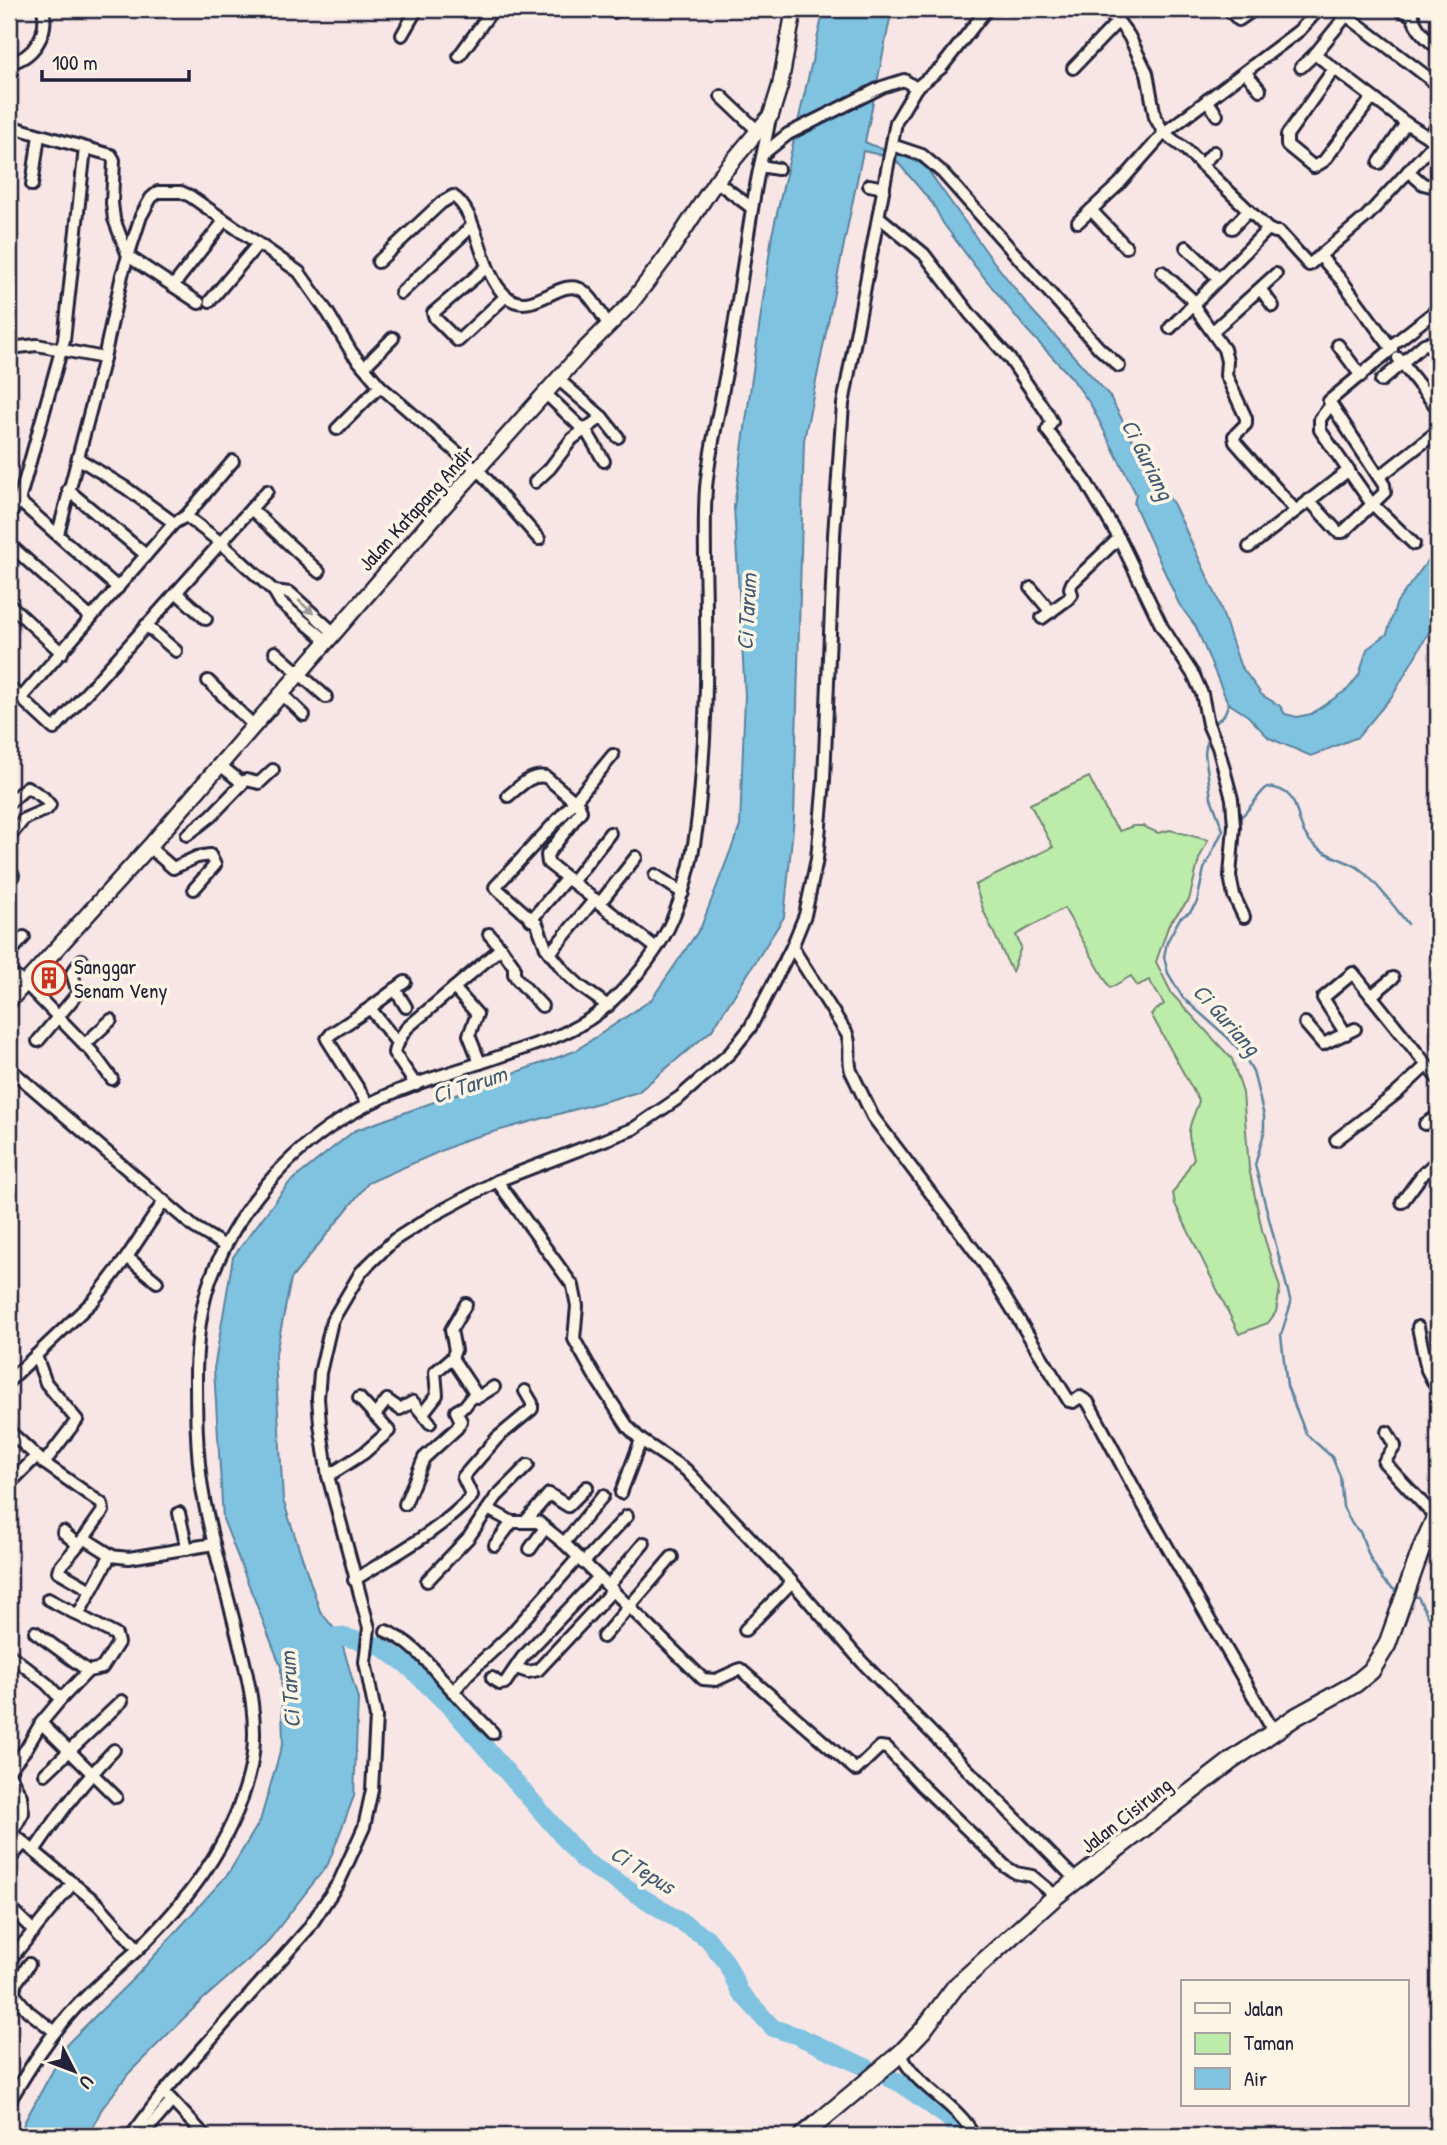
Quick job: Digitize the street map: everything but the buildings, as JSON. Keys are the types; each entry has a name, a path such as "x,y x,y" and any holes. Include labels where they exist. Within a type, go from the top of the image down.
{"main road":[{"name":"Jalan Cisirung","path":"802,2136 896,2057 923,2030 954,1987 1056,1896 1231,1761 1355,1684 1371,1671 1387,1645 1419,1554 1437,1516"}],"street":[{"path":"9,63 23,59 36,45 43,33 43,9"},
{"path":"401,35 417,9"},
{"path":"459,56 492,9"},
{"name":"Jalan Katapang Andir","path":"9,1001 149,847 330,636 558,379 631,303 669,253 716,181 766,123 780,86 794,9"},
{"path":"131,2136 168,2097 308,1929 340,1882 364,1827 372,1790 376,1717 365,1656 369,1640 367,1620 328,1476 318,1398 325,1345 332,1321 361,1272 394,1240 497,1181 633,1129 680,1097 730,1053 750,1028 792,947 805,915 817,859 824,780 834,535 843,404 897,121 916,88 941,68 971,33 987,9"},
{"path":"1104,9 1118,21 1129,36 1147,73 1154,117 1164,133 1268,229 1279,232 1309,265 1367,216 1438,139"},
{"path":"1228,9 1239,20 1255,9"},
{"path":"1078,222 1119,184 1164,133 1300,30 1318,9"},
{"path":"1399,9 1415,12 1415,23 1426,39 1438,48"},
{"path":"1301,67 1315,54 1342,12 1438,85"},
{"path":"1073,68 1118,21"},
{"path":"1315,54 1428,137 1438,126"},
{"path":"1334,69 1287,135 1287,145 1305,161 1314,167 1324,161 1372,98"},
{"path":"1246,73 1260,90"},
{"path":"763,155 788,134 882,87 905,80 916,88"},
{"path":"720,96 766,123 776,142"},
{"path":"1207,100 1217,115"},
{"path":"9,2102 54,2031 174,1911 217,1854 240,1805 254,1753 255,1734 249,1688 214,1544 197,1444 197,1353 202,1310 212,1273 225,1246 276,1171 315,1138 368,1104 550,1039 580,1025 608,1006 656,948 671,924 683,892 695,841 701,795 707,691 704,541 706,483 763,155 766,123"},
{"path":"1379,163 1406,123"},
{"path":"10,131 39,135 111,155 114,160 114,219 128,256 173,286 205,302 258,244"},
{"path":"32,186 39,135"},
{"path":"9,515 19,501 62,349 85,148"},
{"path":"891,151 922,155 942,172 1099,348 1119,366"},
{"path":"1201,165 1214,152"},
{"path":"760,166 778,169"},
{"path":"1408,171 1423,184 1431,186 1438,181"},
{"path":"716,181 752,208"},
{"path":"869,185 884,188"},
{"path":"58,534 104,358 122,275 141,216 151,198 158,192 181,192 299,272 352,353 380,386 477,470 539,539"},
{"path":"378,262 441,203 453,196 464,207 487,267 506,296 519,302 534,302 574,286 584,290 610,323"},
{"path":"1091,210 1126,247"},
{"path":"1232,228 1248,211"},
{"path":"879,217 924,254 970,314 1009,358 1052,422 1046,430 1084,480 1119,538 1162,627 1194,676 1232,799 1234,822 1231,886 1244,917"},
{"path":"173,286 224,221"},
{"path":"401,293 472,226"},
{"path":"1170,328 1268,229"},
{"path":"1186,247 1219,279"},
{"path":"1320,256 1434,404"},
{"path":"487,267 433,313 435,318 458,341 506,296"},
{"path":"1162,272 1195,304 1224,349 1226,374 1246,418 1246,424 1234,436 1235,442 1295,510"},
{"path":"1213,331 1276,274"},
{"path":"1261,290 1273,306"},
{"path":"1309,500 1338,532 1346,530 1385,492 1379,477 1329,401 1438,309"},
{"path":"364,367 393,338"},
{"path":"1381,380 1426,343 1438,354"},
{"path":"9,348 37,345 104,358"},
{"path":"1338,345 1361,376"},
{"path":"558,379 602,417 618,437"},
{"path":"338,429 380,386"},
{"path":"546,394 583,429 604,461"},
{"path":"1330,406 1320,419 1320,430 1371,503 1415,544"},
{"path":"535,482 550,468 572,439 602,417"},
{"path":"1379,477 1438,431"},
{"path":"79,459 126,488 174,523"},
{"path":"21,698 174,523 186,516 233,461"},
{"path":"1249,547 1349,470"},
{"path":"68,490 146,555"},
{"path":"9,687 54,729 267,491"},
{"path":"19,501 118,588"},
{"path":"251,509 319,572"},
{"path":"186,516 220,542 274,591 290,593 330,636"},
{"path":"1031,588 1046,615 1068,599 1072,594 1072,583 1119,538"},
{"path":"9,544 91,618"},
{"path":"176,592 206,619"},
{"path":"9,604 62,653"},
{"path":"146,625 176,651"},
{"path":"275,652 326,697"},
{"path":"208,681 253,725"},
{"path":"281,693 304,715"},
{"path":"608,1006 580,986 550,953 537,924 495,887 575,801 613,755"},
{"path":"219,764 242,783"},
{"path":"187,835 211,816 242,783 249,780 259,783 273,770"},
{"path":"508,796 530,778 546,776 581,807 581,811 552,848 547,859 656,948"},
{"path":"9,803 27,787 50,804 47,809 24,819 10,836"},
{"path":"531,920 610,833"},
{"path":"149,847 173,868 197,857 210,855 215,865 194,889"},
{"path":"550,953 636,857"},
{"path":"655,875 683,892"},
{"path":"489,934 514,966 517,979 542,1006"},
{"path":"9,954 24,937"},
{"path":"416,1085 394,1053 405,1029 501,947"},
{"path":"792,947 847,1034 850,1042 851,1071 873,1117 983,1262 1069,1401 1073,1402 1080,1397 1088,1402 1148,1513 1274,1732"},
{"path":"38,1041 78,993 72,973 82,960"},
{"path":"9,973 25,983 84,1045 112,1080"},
{"path":"1305,1023 1323,1044 1350,1032 1323,996 1353,974 1438,1079"},
{"path":"1371,996 1393,978"},
{"path":"368,1104 327,1039 400,985 407,1007"},
{"path":"454,988 477,1014 469,1035 480,1063"},
{"path":"370,1008 398,1044"},
{"path":"84,1045 111,1020"},
{"path":"1335,1140 1397,1093 1427,1065"},
{"path":"9,1068 202,1233 225,1246"},
{"path":"1425,1124 1438,1116"},
{"path":"1402,1202 1422,1175 1438,1160"},
{"path":"497,1181 573,1286 578,1306 574,1339 615,1409 641,1440 685,1470 792,1582 862,1662 1076,1880"},
{"path":"9,1381 94,1300 127,1257 164,1201"},
{"path":"127,1257 158,1282"},
{"path":"375,1415 388,1400 400,1409 414,1402 426,1418 437,1395 435,1372 452,1357 455,1348 451,1330 466,1304"},
{"path":"1418,1326 1427,1370 1438,1391"},
{"path":"9,1484 40,1460 77,1420 46,1383 36,1356"},
{"path":"452,1357 478,1397 494,1387"},
{"path":"354,1580 432,1530 472,1496 463,1477 497,1438 532,1409 532,1403 525,1391"},
{"path":"405,1504 424,1458 457,1428 461,1421 456,1411 465,1406 474,1394"},
{"path":"328,1476 364,1454 389,1430 359,1398"},
{"path":"9,1431 40,1460 104,1506 103,1511 58,1570 91,1590"},
{"path":"1387,1432 1395,1446 1384,1462 1437,1516"},
{"path":"621,1493 641,1440"},
{"path":"427,1581 470,1537 488,1509 528,1465"},
{"path":"525,1522 550,1494 568,1506 587,1487"},
{"path":"564,1543 603,1496"},
{"path":"488,1509 512,1522 537,1522 564,1543 703,1679 713,1681 735,1670 741,1670 856,1770 880,1747 887,1748 922,1786 1006,1867 1016,1873 1032,1876 1056,1896"},
{"path":"179,1513 187,1549"},
{"path":"453,1692 627,1516"},
{"path":"495,1545 512,1522"},
{"path":"530,1549 545,1528"},
{"path":"63,1532 111,1555 129,1558 214,1544"},
{"path":"516,1668 528,1672 538,1670 610,1588 644,1543"},
{"path":"448,1558 453,1561 461,1552 467,1556"},
{"path":"78,1615 111,1555"},
{"path":"603,1637 672,1557"},
{"path":"492,1678 503,1684 522,1658 600,1577"},
{"path":"745,1630 792,1582"},
{"path":"48,1599 116,1635 118,1639 102,1668 88,1671 41,1723 9,1772 21,1796 23,1813 12,1833 98,1904 138,1949"},
{"path":"386,1631 404,1641 430,1663 453,1692 494,1733"},
{"path":"35,1632 88,1671"},
{"path":"9,1654 47,1684 61,1699"},
{"path":"45,1774 122,1701"},
{"path":"41,1723 116,1797"},
{"path":"34,1851 53,1822 114,1750"},
{"path":"9,1860 24,1843"},
{"path":"9,1961 73,1883"},
{"path":"9,1908 34,1931"},
{"path":"29,1964 11,1990 28,2011 54,2031"},
{"path":"896,2057 951,2106 974,2136"},
{"path":"142,2136 168,2097"},
{"path":"168,2097 205,2136"}],"green space":[{"path":"1089,777 1110,819 1120,831 1133,826 1143,826 1158,833 1170,830 1208,840 1199,859 1189,900 1169,924 1156,962 1172,994 1232,1059 1243,1093 1249,1168 1262,1230 1280,1288 1276,1312 1268,1323 1239,1334 1175,1204 1173,1193 1194,1158 1189,1128 1199,1101 1151,1014 1164,1004 1149,980 1137,986 1131,976 1110,988 1064,908 1016,935 1021,947 1012,972 984,912 975,885 1053,847 1030,804"}],"water":[{"name":"Ci Tarum","path":"824,9 892,9 865,142 925,166 1030,308 1109,395 1145,463 1174,505 1217,597 1240,665 1262,695 1280,706 1285,714 1297,717 1311,714 1348,689 1359,675 1367,649 1387,634 1397,602 1438,547 1437,618 1393,695 1358,737 1311,756 1269,738 1248,716 1228,703 1196,627 1179,604 1134,504 1136,494 1091,405 1071,377 1027,330 974,265 943,223 933,204 894,158 863,151 804,440 794,818 784,917 712,1030 638,1092 468,1139 368,1183 291,1279 275,1358 283,1500 320,1611 340,1636 358,1699 354,1796 328,1864 265,1945 201,2001 129,2073 101,2110 89,2136 19,2136 68,2043 138,1974 228,1874 260,1821 283,1742 281,1667 223,1519 214,1369 233,1257 289,1183 354,1131 575,1051 651,1000 701,927 740,826 745,695 734,507 772,235"}],"waterway":[{"name":"Ci Guriang","path":"1213,725 1224,715 1229,703"},
{"name":"Ci Guriang","path":"1208,734 1205,753 1211,798 1223,830 1204,869 1197,902 1190,912 1180,918 1167,942 1164,957 1168,973 1183,998 1226,1036 1243,1054 1253,1071 1264,1116 1264,1133 1255,1165 1291,1303 1281,1335 1287,1386 1306,1434 1332,1457 1340,1476 1343,1507 1352,1524 1360,1532 1370,1558 1383,1580 1399,1594"},
{"path":"1237,820 1267,787 1288,794 1306,836 1314,845 1363,871 1408,924"},
{"name":"Ci Guriang","path":"1409,1595 1418,1597 1438,1635"},
{"name":"Ci Tepus","path":"316,1639 340,1636 380,1646 406,1664 453,1710 584,1861 707,1938 726,1962 740,1992 773,2028 798,2036 900,2083 951,2120 958,2136"}],"place":[{"name":"Sanggar Senam Veny","path":"49,978"}]}
